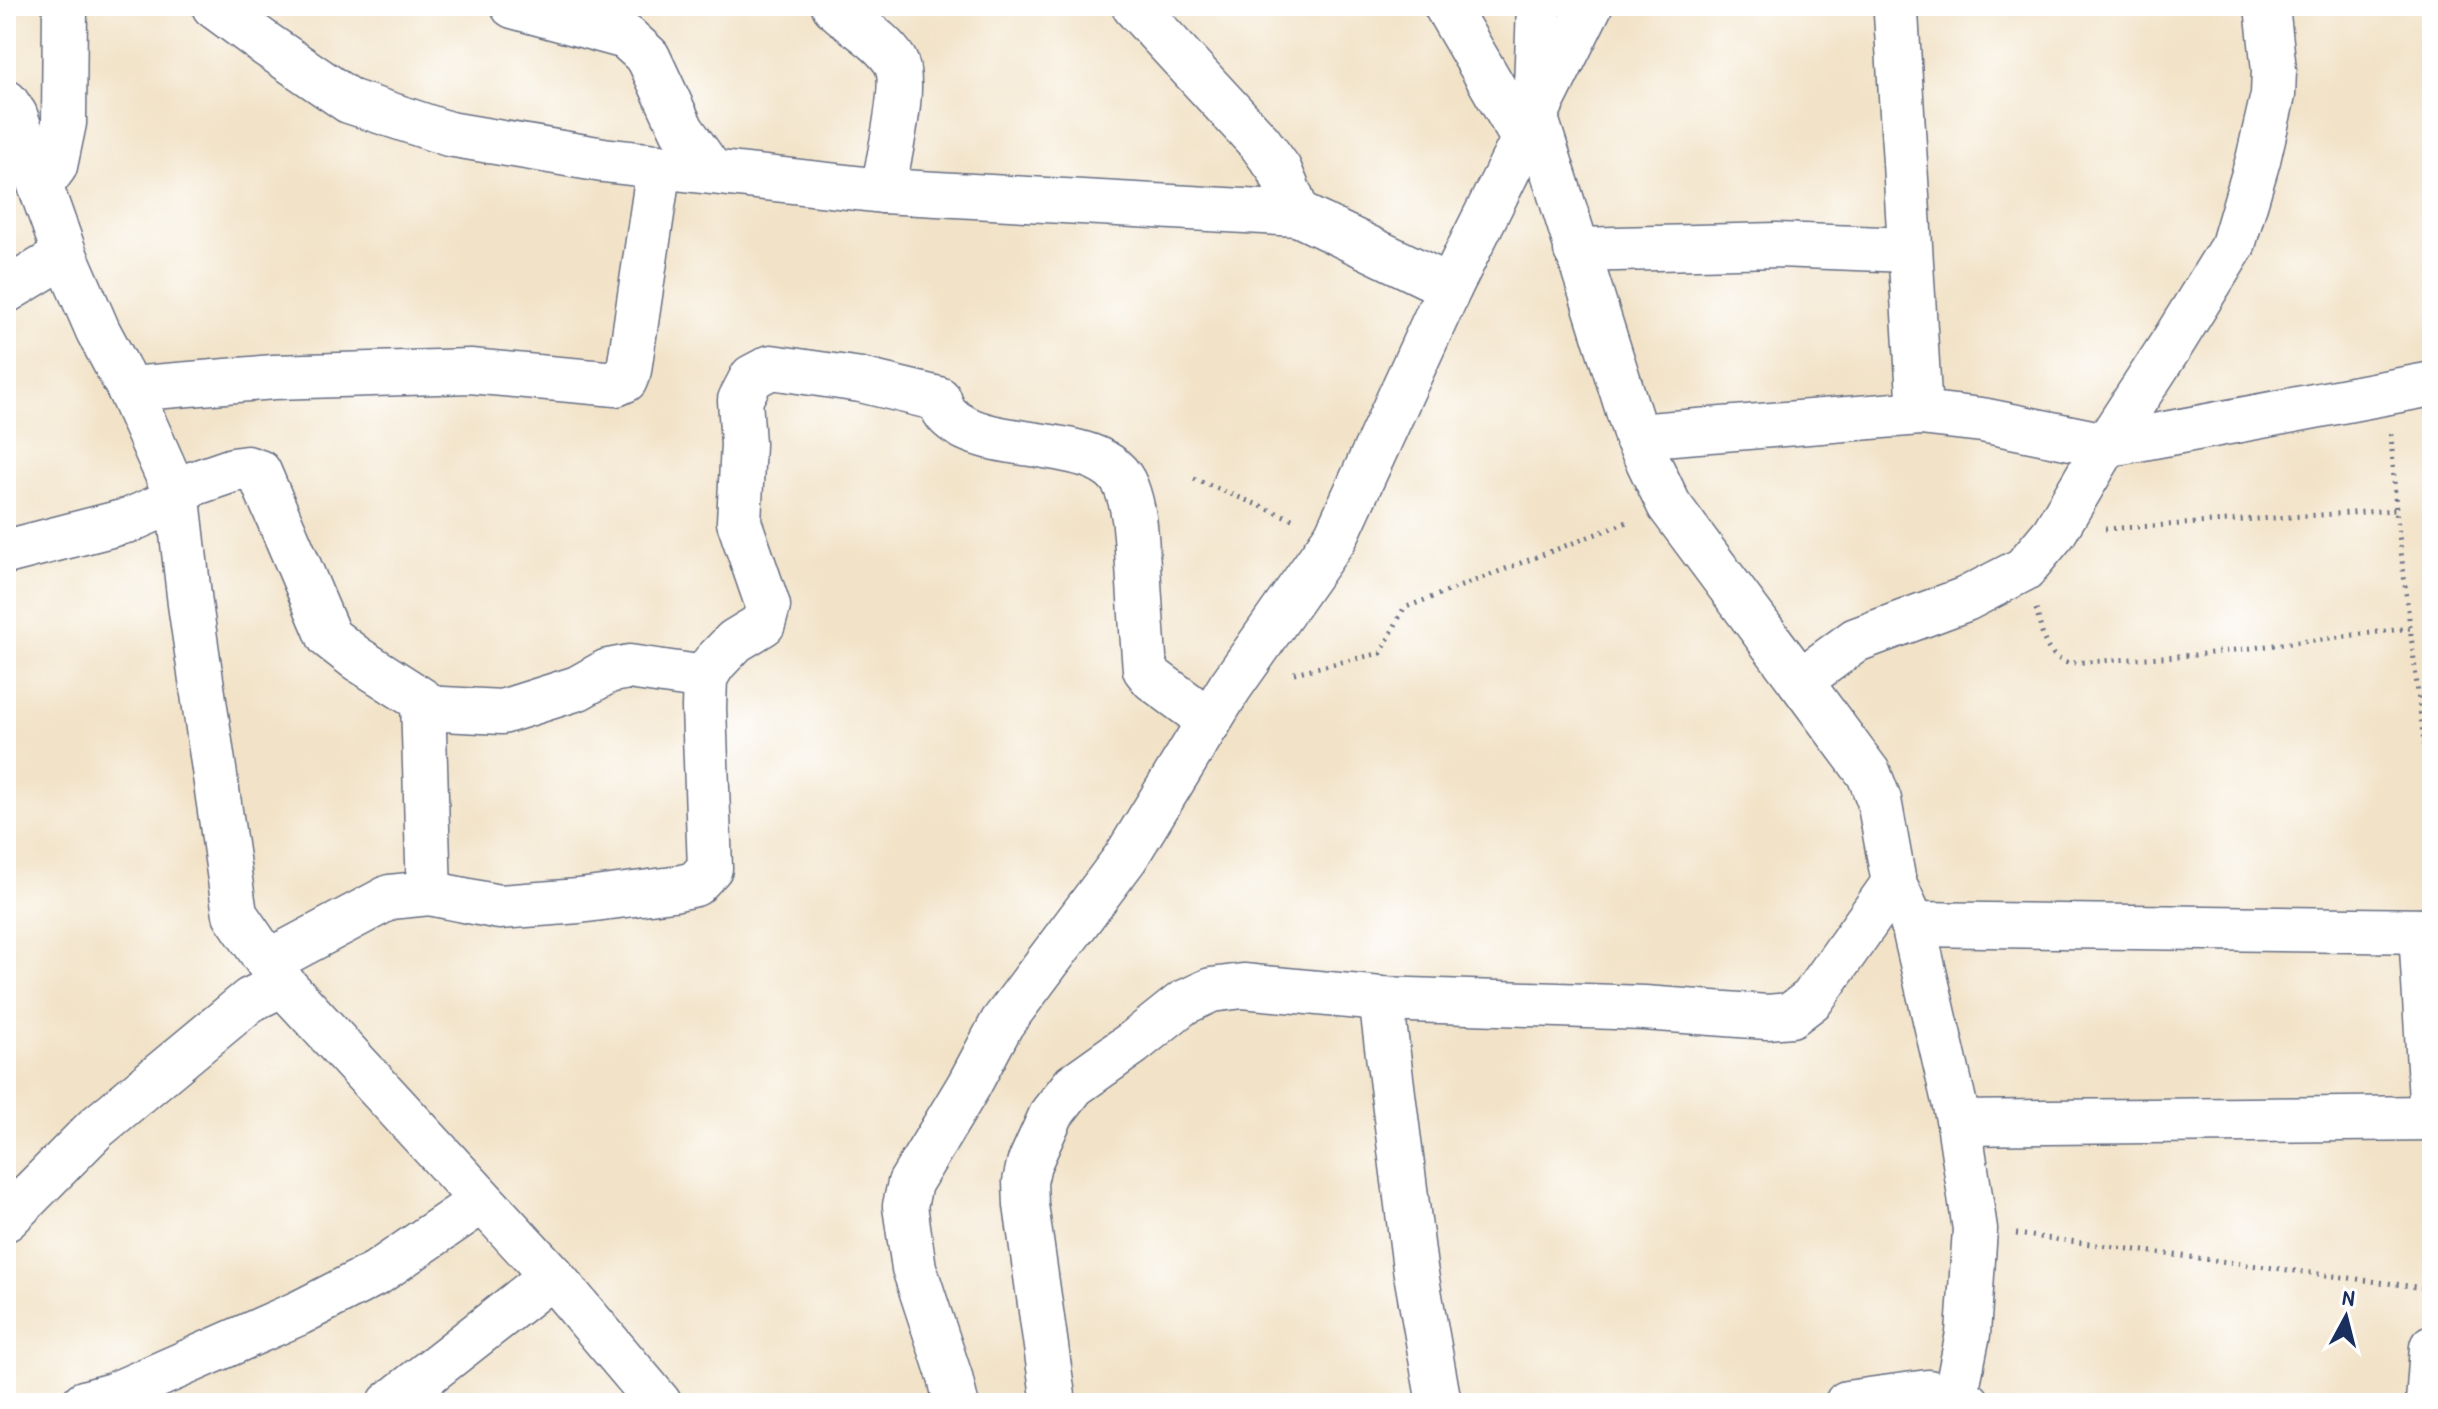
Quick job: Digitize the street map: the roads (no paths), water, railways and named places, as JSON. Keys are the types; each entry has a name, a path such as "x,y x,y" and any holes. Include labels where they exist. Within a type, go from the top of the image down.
{"street":[{"path":"41,185 55,166 64,123 65,6"},
{"path":"214,6 349,101 449,134 603,160 883,191 1298,214 1450,287"},
{"path":"513,6 626,37 648,57 682,130 711,171"},
{"path":"834,6 882,46 897,64 900,93 883,191"},
{"path":"1134,6 1221,97 1260,143 1279,169 1298,214"},
{"path":"1446,6 1530,128 1576,250 1636,436 1669,505 1869,774 1879,800 1894,883 1913,924 1959,1123 1975,1229 1968,1334 1959,1402 1928,1392 1847,1403"},
{"path":"1530,128 1539,6"},
{"path":"956,1403 914,1268 905,1206 910,1183 1002,1023 1126,857 1220,704 1336,536 1450,287 1590,6"},
{"path":"1800,681 1856,640 1966,599 2024,569 2054,533 2233,245 2273,95 2274,70 2267,6"},
{"path":"1896,13 1920,413"},
{"path":"9,113 41,185 65,255 98,331 129,389 177,495 235,914 276,973 552,1276 659,1403"},
{"path":"129,389 274,377 470,371 616,384 625,380 629,370 659,166"},
{"path":"1576,250 1777,245 1909,250"},
{"path":"6,291 65,255"},
{"path":"6,1219 96,1128 250,1000 276,973 390,897 429,893 499,907 579,901 695,884 710,868 705,678 714,663 735,641 763,624 768,606 739,522 743,444 740,400 752,377 771,367 861,380 939,399 945,414 964,428 1002,439 1091,456 1109,464 1126,484 1135,519 1145,669 1153,679 1220,704"},
{"path":"1636,436 1920,413 1982,420 2106,445 2432,384"},
{"path":"6,552 130,520 233,470 247,468 259,472 329,637 423,701 429,893"},
{"path":"423,708 502,712 578,688 608,671 629,667 705,678"},
{"path":"1054,1403 1026,1205 1025,1182 1029,1164 1052,1113 1074,1085 1183,1003 1211,990 1243,986 1381,999 1644,1008 1767,1017 1791,1015 1812,999 1894,883"},
{"path":"1913,924 2426,931 2432,1118 1959,1123"},
{"path":"1381,999 1415,1268 1439,1403"},
{"path":"84,1403 113,1395 284,1319 377,1273 482,1201"},
{"path":"390,1403 552,1276"},
{"path":"2428,1403 2432,1347"}]}
